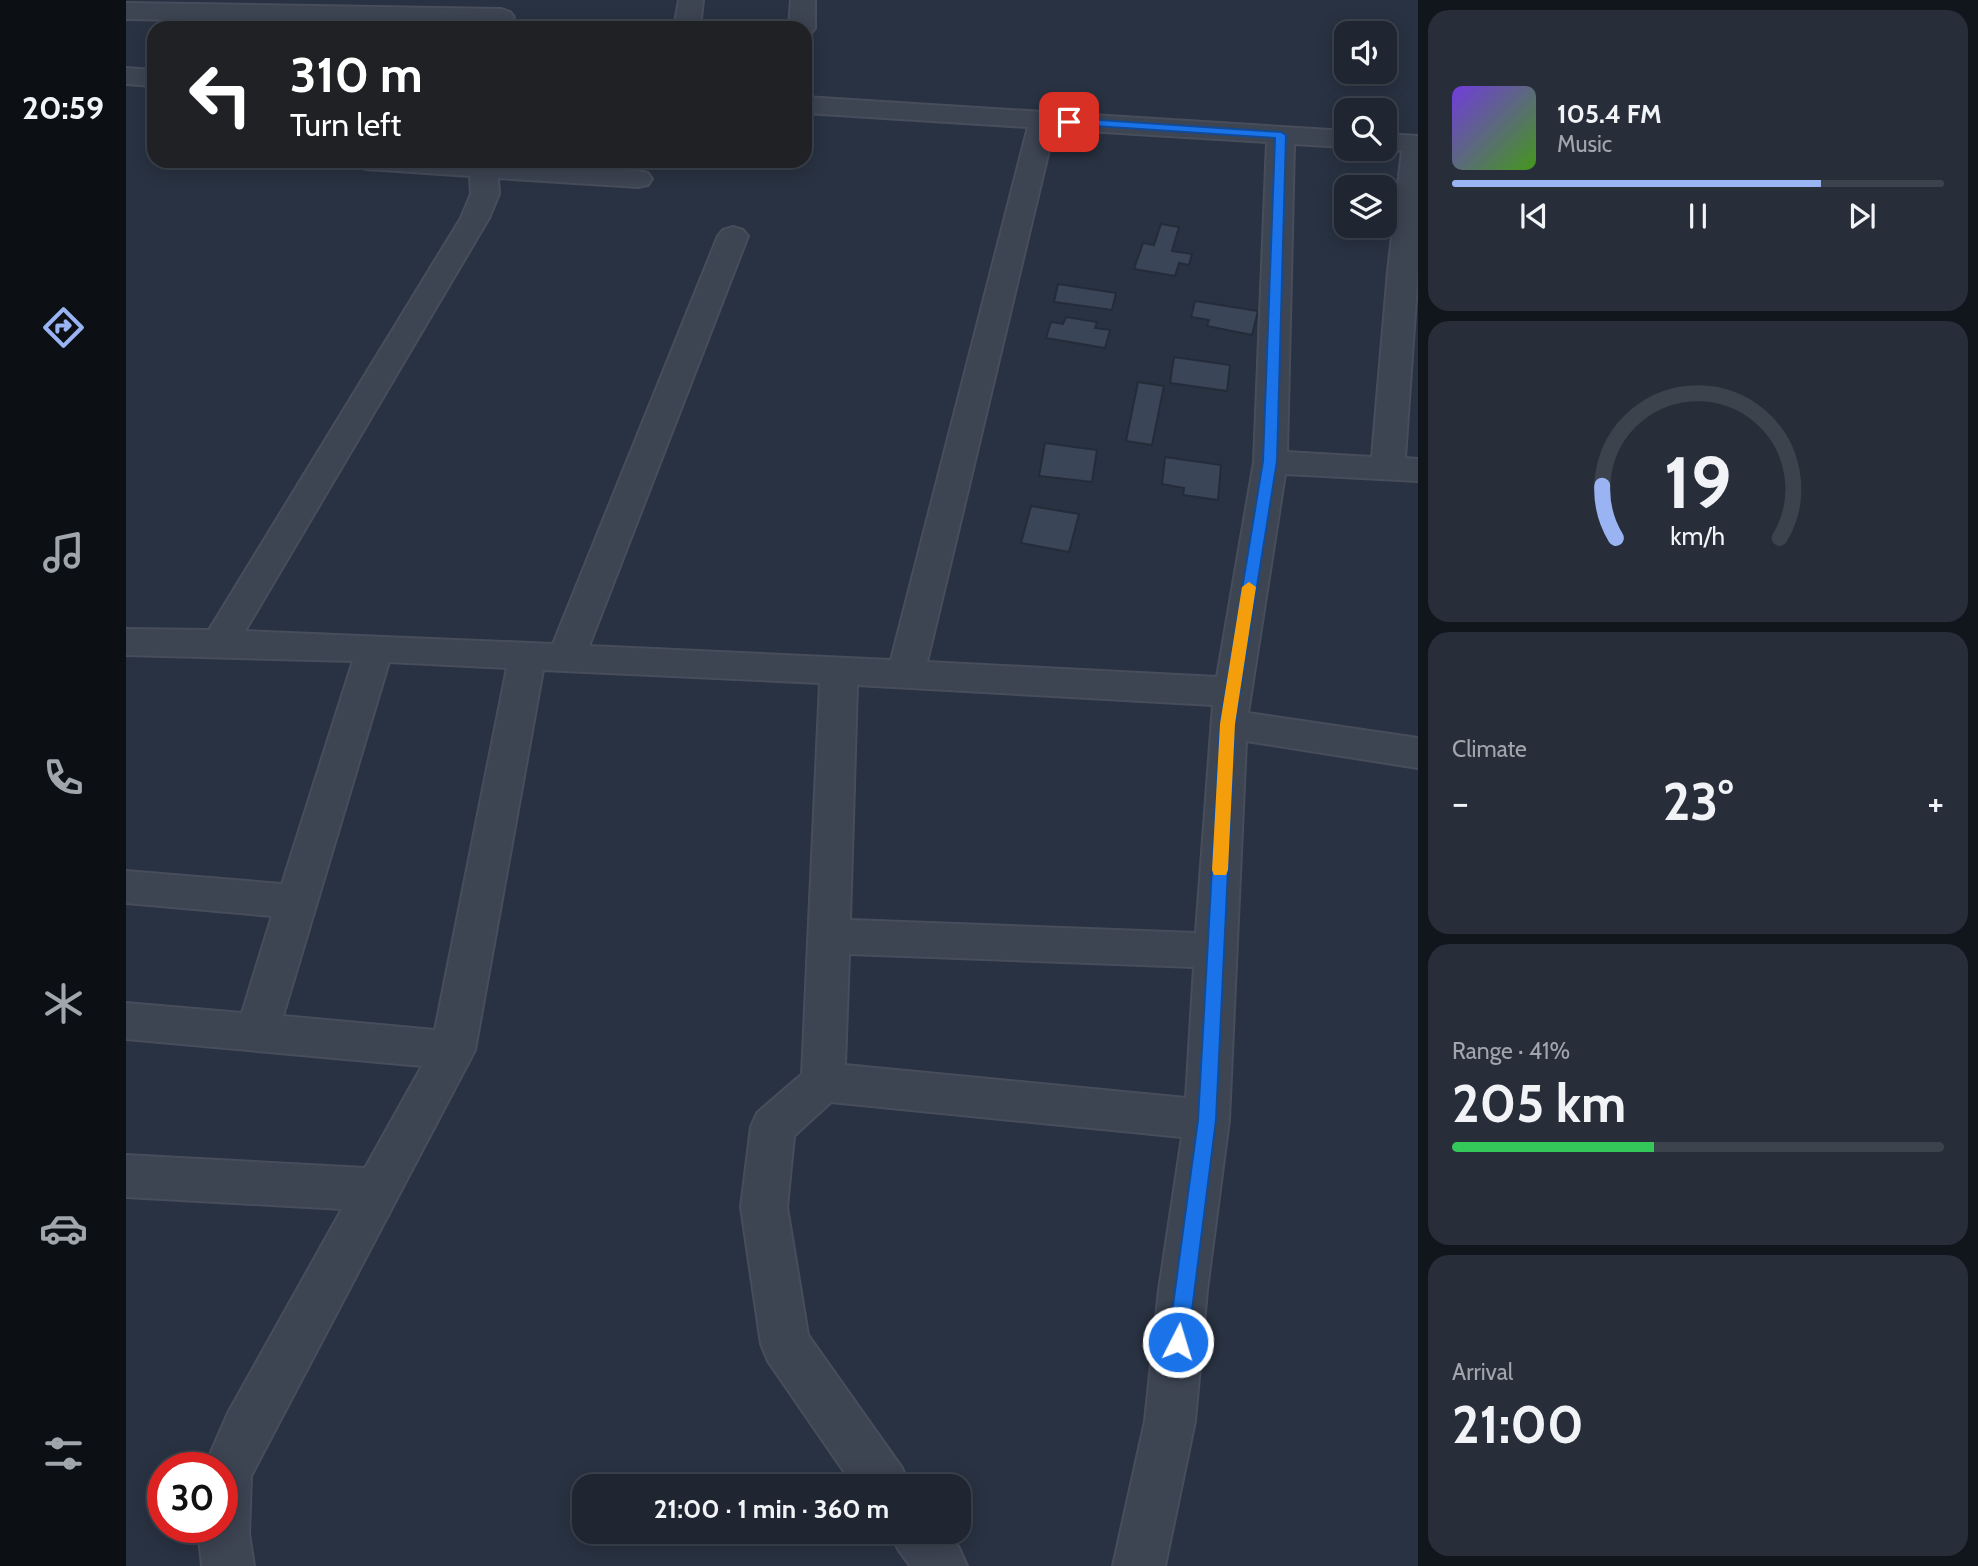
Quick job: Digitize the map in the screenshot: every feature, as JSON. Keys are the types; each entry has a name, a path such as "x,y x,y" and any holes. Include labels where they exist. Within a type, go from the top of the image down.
{"street":[{"path":"688,21 691,0"},
{"path":"802,21 803,0"},
{"path":"136,13 502,15"},
{"path":"126,76 147,78"},
{"path":"812,105 1334,138"},
{"path":"906,673 1043,120"},
{"path":"1139,1566 1170,1421 1183,1290 1207,1120 1229,708 1270,461 1281,135"},
{"path":"1270,461 1403,469 1410,271 1418,144 1397,143"},
{"path":"220,642 475,218 485,194 484,168"},
{"path":"508,168 638,179"},
{"path":"566,657 733,236"},
{"path":"126,642 220,642 375,648 906,673 1229,708 1418,753"},
{"path":"257,1033 375,648"},
{"path":"228,1566 223,1534 226,1475 246,1432 453,1050 528,655"},
{"path":"839,670 822,1082 773,1127 764,1207 785,1344 876,1474"},
{"path":"126,887 297,902"},
{"path":"829,936 1216,951"},
{"path":"126,1021 453,1050"},
{"path":"822,1082 1207,1120"},
{"path":"126,1176 377,1190"},
{"path":"925,1544 941,1566"}],"building":[{"path":"1161,224 1179,227 1172,251 1192,254 1189,265 1179,263 1175,276 1134,269 1143,243 1154,245"},
{"path":"1058,284 1116,293 1112,310 1054,302"},
{"path":"1195,301 1258,311 1252,335 1207,326 1209,320 1191,317"},
{"path":"1066,317 1097,322 1095,328 1110,330 1105,348 1046,338 1051,322 1063,324"},
{"path":"1174,357 1230,365 1227,391 1170,383"},
{"path":"1138,382 1164,386 1152,445 1126,441"},
{"path":"1045,443 1097,450 1092,482 1039,476"},
{"path":"1165,457 1221,465 1218,500 1183,495 1184,488 1162,484"},
{"path":"1031,506 1079,514 1069,552 1021,543"}],"slow traffic":[{"path":"1220,870 1231,692 1249,587"}],"route":[{"path":"1069,122 1281,135 1270,461 1231,692 1207,1120 1178,1342"}]}
